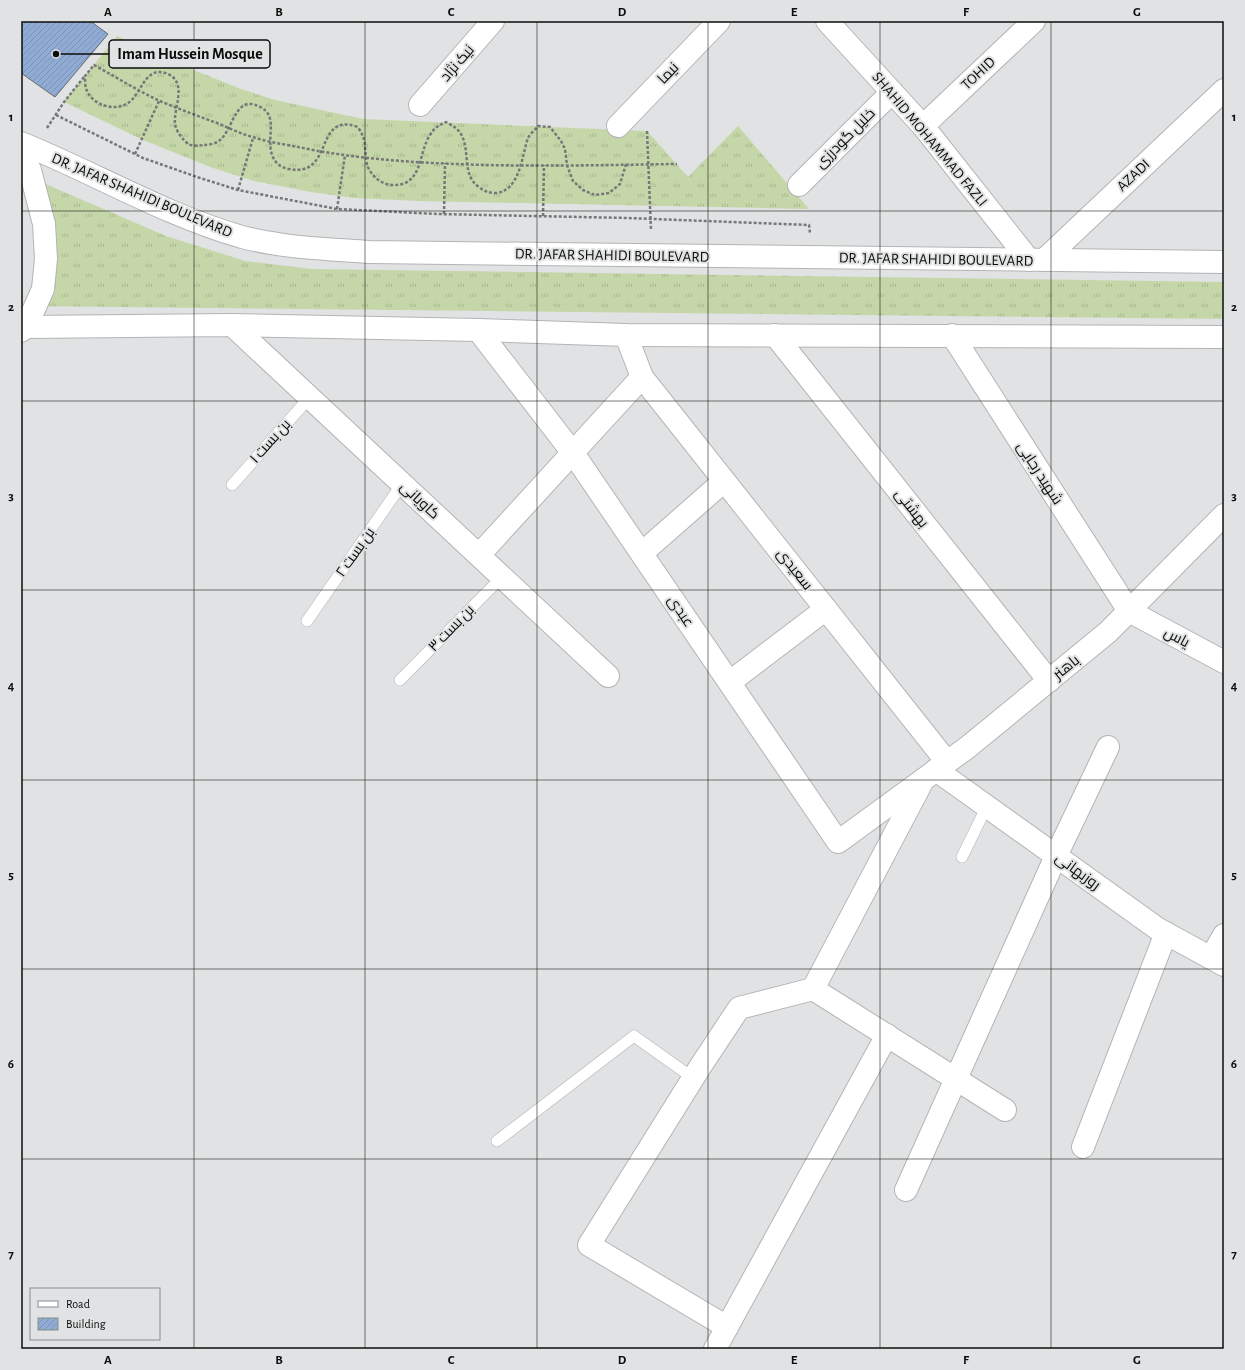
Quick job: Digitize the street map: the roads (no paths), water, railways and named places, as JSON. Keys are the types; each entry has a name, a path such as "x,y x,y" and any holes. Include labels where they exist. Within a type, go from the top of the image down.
{"street":[{"name":"نیک نژاد","path":"420,105 493,21"},
{"name":"نیما","path":"618,126 719,21"},
{"name":"SHAHID MOHAMMAD FAZLI","path":"827,21 923,126 1036,260"},
{"name":"TOHID","path":"923,126 1034,21"},
{"name":"AZADI","path":"1036,260 1224,90"},
{"name":"خلیل گودرزی","path":"798,185 892,92"},
{"name":"DR. JAFAR SHAHIDI BOULEVARD","path":"25,148 202,224 243,237 296,248 369,252 1224,262"},
{"path":"25,148 44,224 46,259 43,289 23,329 232,325 478,330 626,335 1224,337"},
{"name":"کاویانی","path":"232,325 608,676"},
{"name":"عبدی","path":"478,330 573,453 838,842 892,802"},
{"name":"سعیدی","path":"626,335 642,377 826,609 936,771"},
{"name":"بهشتی","path":"775,335 1049,681"},
{"name":"شهید رجایی","path":"952,335 1129,611"},
{"path":"479,556 642,377"},
{"path":"642,553 724,481"},
{"name":"باهنر","path":"892,802 936,771 1108,632 1224,515"},
{"path":"730,682 826,609"},
{"name":"یاس","path":"1129,611 1224,662"},
{"path":"906,1190 1056,856 1108,747"},
{"path":"727,1327 589,1245 693,1078 739,1008 813,989 936,771"},
{"name":"روزبهانی","path":"936,771 1166,933 1218,961"},
{"path":"1082,1147 1166,933"},
{"path":"1218,961 1224,935"},
{"path":"813,989 1005,1110"},
{"path":"715,1349 886,1035"}],"lane":[{"name":"بن بست ۱","path":"232,485 309,398"},
{"name":"بن بست ۲","path":"307,620 402,484"},
{"name":"بن بست ۳","path":"400,680 502,576"},
{"path":"962,857 987,806"},
{"path":"497,1141 634,1036 693,1078"}],"place":[{"name":"Imam Hussein Mosque","path":"56,54"}]}
